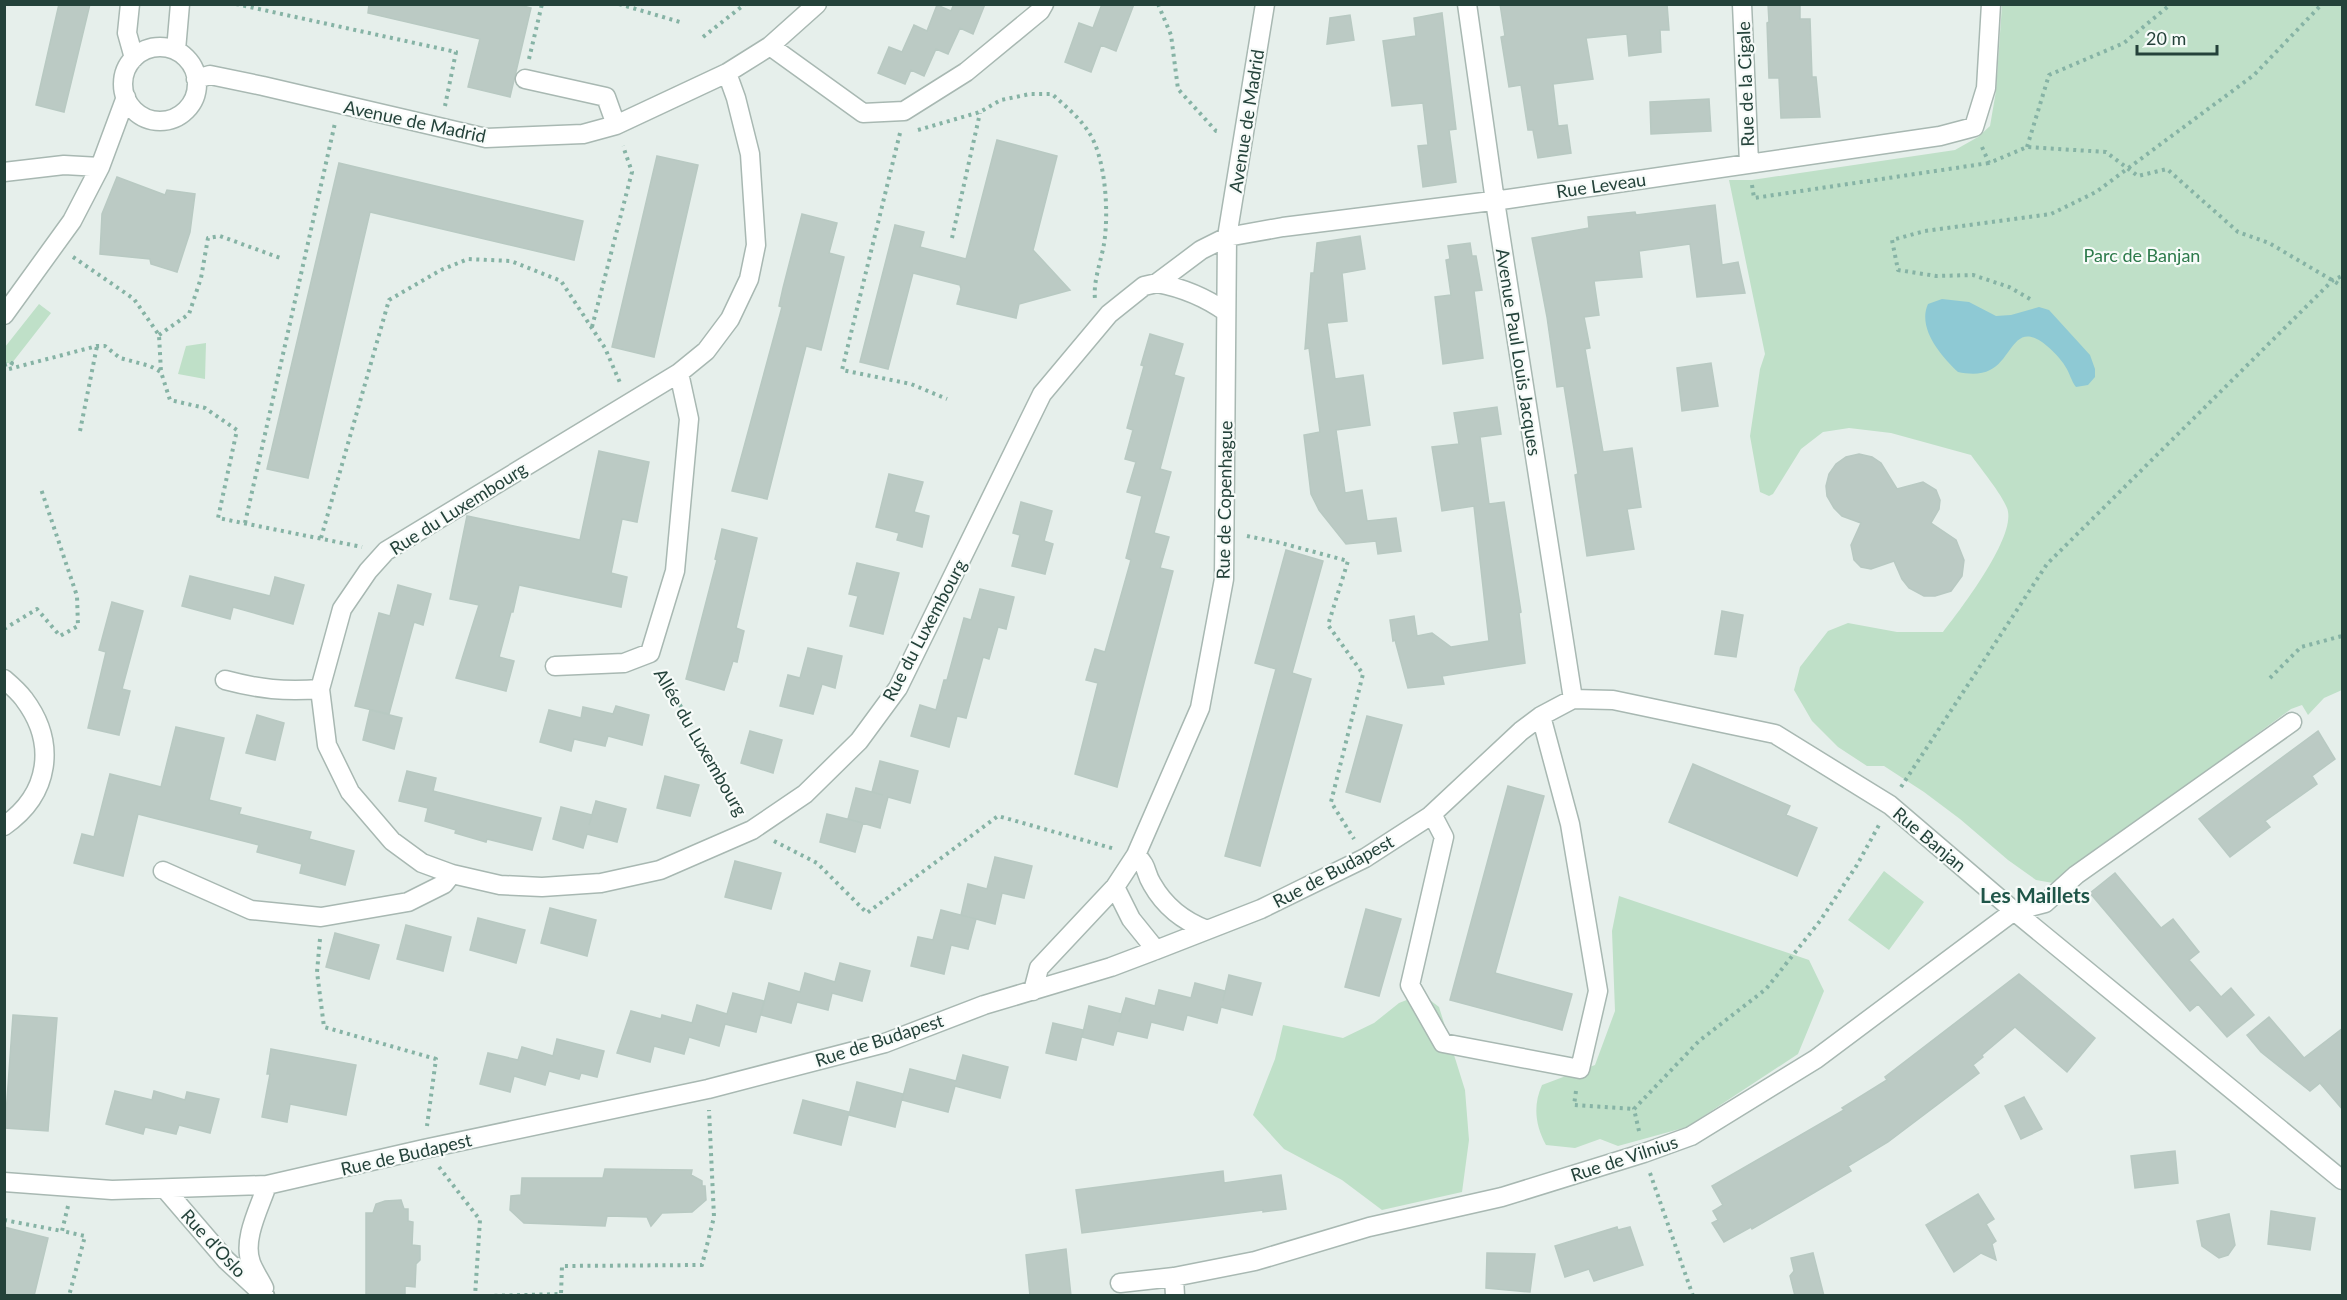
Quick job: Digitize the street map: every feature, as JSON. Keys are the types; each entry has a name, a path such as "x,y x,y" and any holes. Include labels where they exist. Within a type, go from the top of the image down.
{"street":[{"path":"130,4 127,33 134,58"},
{"path":"176,50 180,4"},
{"name":"Avenue de Madrid","path":"196,79 210,75 486,138 584,134 616,125 727,73 770,46 817,4"},
{"path":"770,46 863,113 904,111 966,72 1040,11 1044,4"},
{"name":"Avenue de Madrid","path":"1227,237 1265,4"},
{"name":"Avenue Paul Louis Jacques","path":"1467,4 1495,201 1574,699"},
{"name":"Rue de la Cigale","path":"1742,4 1749,163"},
{"path":"1974,127 1986,88 1991,4"},
{"path":"161,47 176,50 194,69 196,94 186,110 176,118 160,121 147,119 132,108 126,97 124,78 126,69 134,58 148,49 161,47"},
{"name":"Rue du Luxembourg","path":"727,73 736,98 750,154 756,245 749,279 730,319 706,351 679,373 386,551 368,571 342,609 320,689 327,745 350,792 392,841 422,863 452,874 500,885 542,887 601,883 660,870 752,830 805,794 859,741 898,688 1042,394 1099,325 1144,286 1157,283 1201,250 1227,237"},
{"path":"525,79 606,97 616,125"},
{"path":"4,315 72,221 100,167 126,97"},
{"name":"Rue Leveau","path":"1227,237 1283,227 1495,201 1940,136 1974,127"},
{"path":"4,172 64,165 100,167"},
{"name":"Rue de Copenhague","path":"1033,991 1039,968 1114,887 1136,855 1200,708 1224,579 1227,237"},
{"path":"1157,283 1179,287 1208,299 1227,312"},
{"name":"Allée du Luxembourg","path":"555,666 624,663 650,653 675,571 689,419 679,373"},
{"path":"4,679 24,698 37,720 43,736 46,760 33,799 20,815 4,826"},
{"path":"225,680 261,689 298,691 320,689"},
{"name":"Rue de Budapest","path":"4,1182 112,1190 267,1185 708,1089 885,1042 984,1005 1111,967 1156,950 1261,909 1365,858 1432,814 1521,731 1541,716 1574,699"},
{"name":"Rue Banjan","path":"1574,699 1613,700 1775,734 1890,804 2014,911 2343,1180"},
{"path":"1432,814 1444,837 1410,985 1443,1043 1580,1069 1598,991 1570,824 1541,716"},
{"path":"2014,911 2044,903 2076,875 2292,722"},
{"path":"1136,855 1146,865 1151,883 1174,913 1189,923 1207,930"},
{"path":"163,871 251,910 321,917 408,902 444,884 452,874"},
{"path":"1114,887 1131,919 1156,950"},
{"name":"Rue de Vilnius","path":"1120,1283 1256,1261 1369,1227 1502,1197 1691,1136 1816,1059 2014,911"},
{"name":"Rue d'Oslo","path":"267,1185 248,1250 251,1263 267,1296"},
{"name":"Rue d'Oslo","path":"165,1189 226,1260 267,1296"},
{"path":"1174,1276 1175,1296"}],"path":[{"path":"236,4 456,52 441,128"},
{"path":"525,79 542,4"},
{"path":"619,4 680,22"},
{"path":"731,14 740,4"},
{"path":"703,37 745,4"},
{"path":"1158,4 1172,35 1178,89 1216,131 1244,137"},
{"path":"2026,147 2049,75 2124,43 2171,4"},
{"path":"2030,299 2009,287 1972,275 1936,276 1898,270 1892,240 1925,231 2051,214 2096,192 2254,75 2322,4"},
{"path":"900,136 980,112 1001,100 1030,94 1052,94 1076,116 1090,133 1101,166 1107,203 1105,237 1094,290 1099,325"},
{"path":"245,523 339,105"},
{"path":"904,111 900,136 842,370 911,384 947,399"},
{"path":"952,237 980,112"},
{"path":"592,328 632,172 616,125"},
{"path":"1974,127 1989,163"},
{"path":"1749,163 1754,198 1989,163 2026,147 2106,152 2138,176 2167,169 2238,232 2269,243 2343,286"},
{"path":"159,335 189,314 201,278 208,238 220,236 283,259"},
{"path":"55,246 134,299 159,335 160,372 170,400 206,408 237,430 218,518 386,551"},
{"path":"321,538 389,300 441,270 468,259 511,261 561,281 605,348 629,403"},
{"path":"1634,1109 1699,1041 1766,989 1820,921 1857,865 1890,804 2047,564 2333,280 2343,276"},
{"path":"4,365 12,363 9,369 97,346 105,346 120,358 150,366 160,372"},
{"path":"80,431 97,346"},
{"path":"4,629 37,609 60,636 78,626 77,596 41,489"},
{"path":"1224,532 1281,543 1348,561 1329,625 1363,674 1331,802 1365,858"},
{"path":"2270,678 2301,647 2343,636"},
{"name":"Allée du Luxembourg","path":"650,653 752,830"},
{"path":"752,830 817,863 867,913 998,816 1136,855"},
{"path":"321,917 317,972 324,1026 436,1059 424,1149 480,1220 475,1296"},
{"path":"1580,1069 1574,1105 1634,1109"},
{"path":"487,1296 561,1295 562,1266 702,1265 714,1217 708,1089"},
{"path":"1634,1109 1644,1153 1692,1296"},
{"path":"62,1231 72,1187"},
{"path":"4,1220 85,1236 69,1296"}],"green space":[{"name":"Parc de Banjan","path":"2002,5 2342,5 2342,690 2324,698 2308,715 2302,705 2291,709 2053,883 2036,880 1924,792 1884,766 1867,766 1838,747 1812,721 1794,690 1800,667 1828,631 1848,623 1897,632 1943,632 1974,590 1996,553 2008,520 2007,508 1996,488 1971,455 1891,433 1849,428 1823,432 1801,449 1773,494 1769,496 1760,492 1750,436 1760,369 1765,354 1729,180 1752,180 1955,150 1978,137 1990,126 1996,91"},
{"path":"39,304 51,313 12,363 5,363 5,347"},
{"path":"206,343 205,379 178,374 186,346"},
{"path":"1884,871 1924,902 1889,950 1848,920"},
{"path":"1619,896 1809,960 1824,991 1798,1054 1687,1127 1618,1146 1600,1139 1575,1148 1546,1145 1539,1130 1536,1108 1542,1085 1595,1065 1615,1011 1612,931"},
{"path":"1422,994 1439,1007 1465,1090 1469,1140 1462,1192 1382,1210 1342,1180 1284,1149 1253,1115 1275,1059 1283,1025 1343,1038 1374,1023 1399,1003"}],"water":[{"path":"1942,299 1969,302 1996,316 2011,315 2039,307 2049,310 2090,355 2095,377 2088,385 2076,387 2057,355 2036,339 2027,336 2015,343 1998,365 1990,370 1974,374 1958,372 1938,350 1928,332 1925,313 1928,304"}],"building":[{"path":"59,4 90,4 64,112 36,105"},
{"path":"369,4 516,4 531,8 510,97 468,87 480,39 368,13"},
{"path":"954,4 985,4 973,34 960,28 948,54 936,49 924,76 911,70 905,84 878,73 889,47 902,52 914,25 927,31 937,5 951,11"},
{"path":"1102,4 1134,4 1116,51 1101,45 1091,72 1065,62 1079,23 1093,28"},
{"path":"1500,4 1667,4 1669,30 1660,30 1661,52 1629,56 1627,34 1586,38 1593,79 1553,84 1558,126 1567,125 1571,153 1538,158 1533,130 1528,130 1521,85 1509,87 1501,37 1505,36"},
{"path":"1768,4 1800,4 1800,19 1810,19 1812,77 1816,77 1820,117 1781,118 1779,78 1769,78"},
{"path":"1442,13 1456,129 1449,130 1456,182 1423,187 1418,146 1428,145 1423,103 1392,106 1383,41 1416,36 1414,18"},
{"path":"1350,15 1354,40 1327,44 1330,18"},
{"path":"1709,99 1711,131 1651,134 1650,102"},
{"path":"997,140 1057,156 1033,250 1070,290 1019,304 1016,318 957,304 960,285 913,273 888,369 860,362 895,225 924,232 920,247 966,259"},
{"path":"657,156 698,165 654,357 612,347"},
{"path":"339,163 583,221 574,260 370,212 308,478 267,469"},
{"path":"117,177 165,195 167,190 195,194 190,232 177,272 151,264 150,259 100,254 102,214"},
{"path":"1715,205 1722,265 1738,262 1745,293 1697,297 1690,244 1639,251 1642,277 1594,281 1599,315 1584,317 1590,348 1585,349 1603,452 1632,448 1641,507 1627,509 1634,549 1587,556 1575,475 1578,474 1564,386 1557,387 1532,238 1589,228 1588,217 1635,212 1636,215"},
{"path":"802,214 837,223 829,253 844,257 821,350 806,346 767,499 732,491 782,307 779,306"},
{"path":"1360,236 1365,269 1342,273 1347,321 1327,323 1335,379 1363,375 1370,425 1336,430 1345,493 1362,490 1367,521 1396,518 1401,551 1378,554 1376,541 1346,544 1319,510 1311,494 1304,435 1320,432 1309,348 1305,349 1311,273 1314,273 1317,243"},
{"path":"1470,243 1472,256 1476,256 1482,290 1474,291 1483,358 1443,364 1435,297 1451,295 1446,260 1450,259 1448,246"},
{"path":"1150,334 1183,344 1174,375 1184,378 1160,469 1171,472 1154,533 1169,537 1160,568 1173,571 1117,787 1075,774 1098,683 1086,680 1095,649 1105,652 1131,560 1126,558 1142,496 1127,492 1136,462 1125,459 1133,430 1127,428"},
{"path":"1711,363 1718,406 1682,411 1677,368"},
{"path":"1497,407 1501,434 1480,437 1489,504 1504,502 1521,612 1519,613 1525,663 1442,676 1444,684 1408,688 1395,640 1393,641 1390,620 1414,616 1417,636 1432,633 1451,647 1489,641 1474,506 1442,511 1432,447 1459,444 1454,413"},
{"path":"599,451 649,462 637,522 622,519 611,573 627,577 621,607 519,585 499,657 514,661 506,691 456,678 479,605 450,599 467,516 580,540"},
{"path":"1859,454 1872,457 1881,463 1897,489 1923,482 1936,490 1940,500 1939,509 1931,523 1956,540 1964,560 1962,576 1951,591 1935,596 1924,596 1909,588 1894,561 1871,569 1861,567 1854,560 1851,545 1861,523 1842,516 1834,508 1827,496 1826,486 1829,474 1836,464 1846,457"},
{"path":"889,474 923,482 914,512 929,516 922,547 897,540 899,533 876,527"},
{"path":"1021,502 1052,511 1044,541 1053,544 1045,574 1012,566 1020,535 1013,533"},
{"path":"722,529 757,538 736,628 744,631 737,662 733,661 724,690 686,679 717,560 715,559"},
{"path":"1286,550 1323,561 1292,673 1311,679 1260,866 1225,856 1276,669 1255,663"},
{"path":"857,563 899,573 883,634 850,626 858,596 849,594"},
{"path":"190,576 270,596 275,577 304,585 293,624 233,607 230,619 182,606"},
{"path":"398,585 431,594 423,625 414,622 389,714 355,706 379,613 390,616"},
{"path":"980,589 1014,597 1006,629 998,627 989,659 983,657 966,718 957,716 949,747 911,736 920,705 936,710 964,618 971,620"},
{"path":"112,602 143,611 122,689 130,691 119,735 88,728 106,652 99,650"},
{"path":"1722,611 1743,615 1736,657 1715,654"},
{"path":"808,648 842,656 835,688 822,684 813,714 780,706 788,675 800,678"},
{"path":"616,706 649,715 642,745 608,736 605,746 574,739 571,751 540,742 549,710 581,718 583,707 613,714"},
{"path":"370,710 402,718 394,749 363,740"},
{"path":"257,715 284,723 275,760 246,753"},
{"path":"1367,716 1402,725 1380,802 1346,792"},
{"path":"176,727 224,738 209,800 241,808 239,814 311,832 309,839 354,851 345,885 300,873 302,864 257,852 259,845 138,814 123,876 74,863 82,834 94,837 110,774 161,787"},
{"path":"750,731 782,740 773,773 741,763"},
{"path":"2318,731 2335,759 2312,776 2317,784 2265,821 2270,827 2230,857 2199,819"},
{"path":"880,761 918,771 910,803 888,797 880,828 848,819 856,788 883,795 872,792"},
{"path":"1693,764 1790,806 1786,815 1817,828 1797,876 1669,822"},
{"path":"407,771 436,778 433,791 541,818 532,850 487,839 486,842 425,821 428,808 399,801"},
{"path":"665,776 699,785 690,816 657,808"},
{"path":"1508,786 1544,796 1495,973 1572,994 1562,1030 1450,1000"},
{"path":"596,801 626,809 617,842 587,834 583,848 553,839 561,807 592,815"},
{"path":"827,814 863,823 855,852 820,842"},
{"path":"995,857 1032,866 1024,898 1002,893 995,924 961,915 968,884 987,889"},
{"path":"735,861 781,873 771,909 725,897"},
{"path":"2115,873 2161,928 2173,919 2199,952 2189,960 2221,997 2231,988 2254,1015 2227,1037 2198,1004 2190,1011 2090,893"},
{"path":"550,908 596,920 587,956 541,943"},
{"path":"1366,909 1401,919 1379,996 1345,987"},
{"path":"941,910 976,919 968,949 951,945 944,974 911,966 918,937 933,940"},
{"path":"478,918 525,930 516,963 470,950"},
{"path":"406,925 451,937 443,971 397,959"},
{"path":"335,933 379,945 369,979 326,967"},
{"path":"840,963 870,971 862,1001 832,993 828,1010 797,1002 791,1023 761,1015 769,983 800,992 805,973 835,982"},
{"path":"2019,974 2095,1038 2067,1072 2015,1027 1973,1065 1979,1073 1888,1142 1848,1166 1851,1171 1752,1229 1751,1227 1724,1242 1712,1223 1718,1220 1713,1211 1723,1205 1712,1186 1844,1110 1842,1108 1887,1080 1885,1077"},
{"path":"1229,975 1261,983 1252,1015 1221,1007 1217,1023 1187,1015 1183,1030 1151,1022 1147,1038 1117,1031 1113,1045 1082,1037 1089,1006 1121,1014 1119,1022 1126,998 1155,1006 1159,990 1191,998 1195,983 1225,991 1223,1001"},
{"path":"733,993 764,1001 756,1032 725,1024 719,1046 689,1037 684,1054 654,1046 650,1062 617,1053 631,1011 661,1019 662,1015 692,1023 697,1005 727,1014"},
{"path":"13,1015 57,1018 48,1131 5,1128"},
{"path":"2269,1017 2304,1058 2343,1028 2343,1110 2320,1083 2310,1091 2261,1052 2247,1035"},
{"path":"1053,1023 1083,1030 1076,1060 1046,1053"},
{"path":"557,1039 604,1051 597,1077 581,1073 579,1079 549,1071 545,1085 514,1076 510,1092 480,1084 488,1053 518,1060 522,1047 553,1056"},
{"path":"271,1049 356,1065 346,1115 290,1104 287,1122 262,1117 270,1074 267,1074"},
{"path":"963,1055 1008,1067 1000,1098 955,1086 948,1112 902,1100 910,1069 956,1081"},
{"path":"857,1082 903,1094 895,1127 849,1115"},
{"path":"115,1091 152,1100 154,1091 185,1100 187,1092 219,1099 210,1133 179,1125 176,1134 145,1127 143,1134 106,1124"},
{"path":"2024,1097 2042,1129 2021,1139 2005,1106"},
{"path":"803,1100 849,1112 841,1145 794,1133"},
{"path":"2175,1151 2178,1183 2135,1188 2131,1156"},
{"path":"605,1169 692,1170 691,1175 702,1181 702,1186 705,1186 706,1200 692,1212 662,1213 651,1226 647,1217 607,1216 605,1226 524,1223 510,1210 511,1196 521,1195 522,1178 603,1178"},
{"path":"1223,1171 1224,1183 1281,1175 1286,1209 1082,1233 1076,1190"},
{"path":"1978,1194 1994,1219 1986,1224 1996,1241 1992,1244 1996,1260 1981,1253 1954,1272 1926,1225"},
{"path":"401,1200 404,1209 408,1209 408,1221 413,1222 412,1245 420,1246 415,1287 405,1286 405,1296 366,1296 366,1213 373,1213 376,1204"},
{"path":"2271,1211 2315,1218 2310,1250 2268,1244"},
{"path":"2229,1214 2235,1245 2228,1255 2219,1258 2202,1246 2197,1221"},
{"path":"4,1227 48,1238 34,1296 4,1296"},
{"path":"1617,1227 1618,1230 1630,1227 1643,1265 1594,1281 1589,1269 1565,1277 1555,1246"},
{"path":"1066,1249 1071,1296 1030,1296 1026,1255"},
{"path":"1487,1253 1535,1254 1530,1292 1486,1288"},
{"path":"1813,1253 1824,1296 1795,1296 1790,1276 1794,1271 1791,1258"}],"district":[{"name":"Les Maillets","path":"2035,894"}]}
